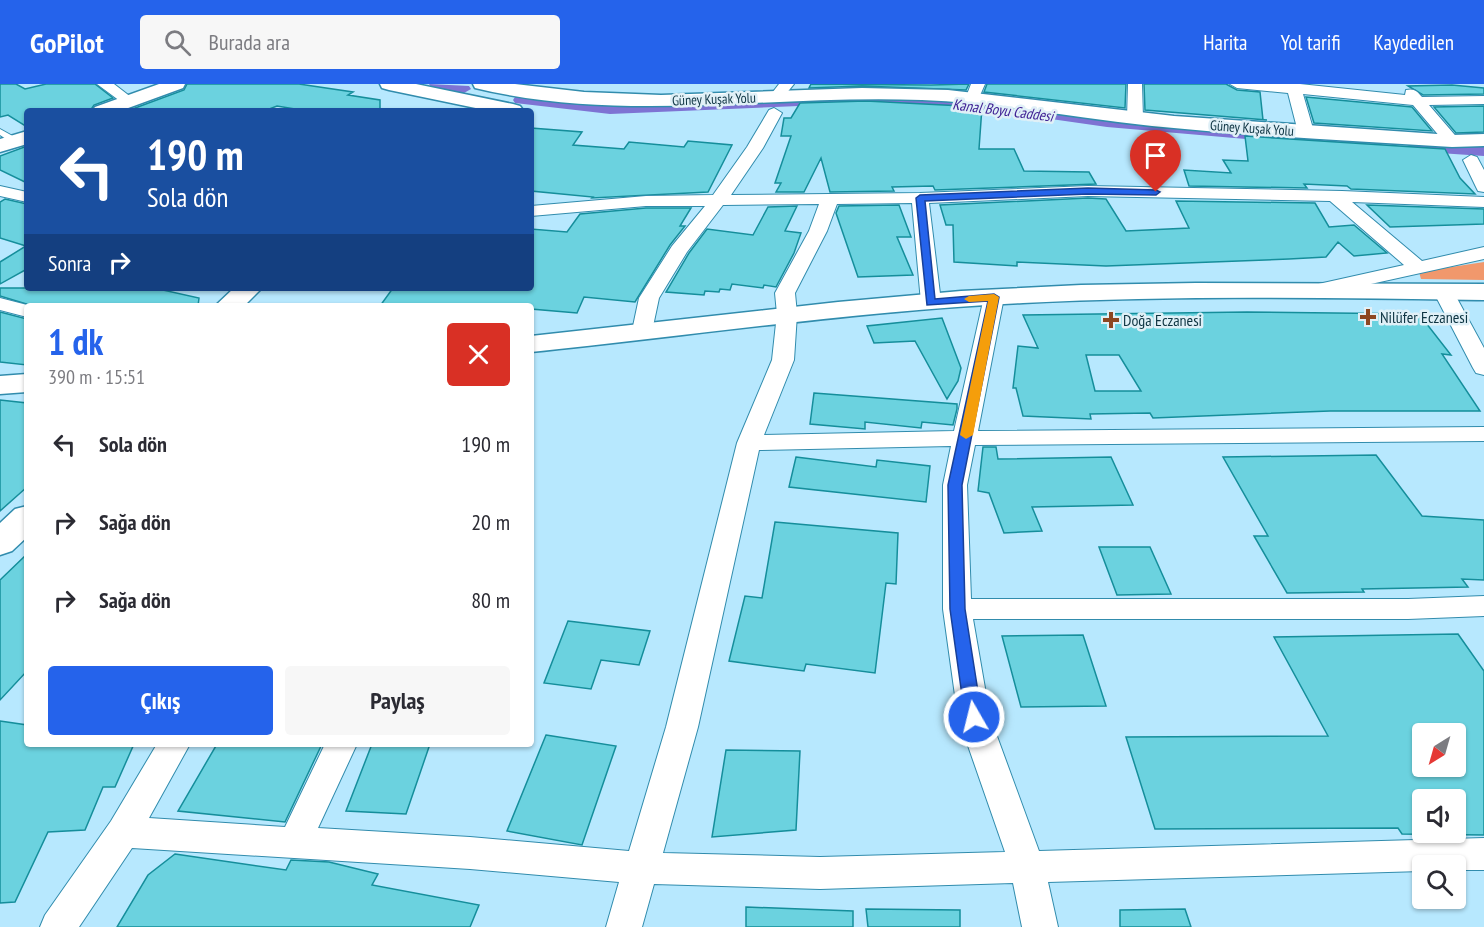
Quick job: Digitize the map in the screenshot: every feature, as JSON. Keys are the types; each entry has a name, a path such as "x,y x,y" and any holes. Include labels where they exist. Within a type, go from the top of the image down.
{"main road":[{"path":"110,108 176,84"},
{"path":"389,84 451,99 473,99 507,108"},
{"path":"473,99 495,85"},
{"name":"Güney Kuşak Yolu","path":"495,85 535,93 627,101 976,91 1135,118 1306,132 1452,141 1484,140"},
{"path":"512,108 506,104 510,99 535,93"},
{"name":"Güney Kuşak Yolu","path":"578,116 680,118 779,98 833,110 945,111 1153,137 1477,160"},
{"path":"534,344 787,314 994,297 1321,289 1484,292"},
{"path":"232,303 246,291"},
{"path":"0,385 24,383"},
{"path":"0,543 24,521"}],"street":[{"path":"104,84 129,101"},
{"path":"1135,84 1135,118"},
{"path":"1237,84 1294,87 1420,101 1484,100"},
{"path":"1402,84 1420,101 1452,141"},
{"path":"1294,87 1306,132"},
{"path":"642,332 650,298 679,250 755,148 779,98"},
{"path":"1477,160 1484,187"},
{"path":"0,191 24,196"},
{"path":"534,211 646,201 920,198 1088,191 1335,196 1484,202"},
{"path":"1335,196 1419,268"},
{"path":"920,198 930,302"},
{"path":"624,927 682,727 749,443 783,360 787,314 785,293 818,231 830,199"},
{"path":"1321,289 1484,253"},
{"path":"1443,291 1484,368"},
{"path":"994,297 955,485 957,609 974,717 1027,866 1040,927"},
{"path":"0,304 24,310"},
{"path":"749,443 966,438 1484,434"},
{"path":"957,609 1408,609 1484,606"},
{"path":"58,927 123,832 172,747"},
{"path":"295,842 340,747"},
{"path":"123,832 470,853 642,868 820,873 1484,854"}],"shaded area":[{"path":"1484,262 1484,280 1421,279 1419,272"}],"building":[{"path":"0,84 16,84 25,89 46,84 95,84 113,98 94,105 92,108 24,108 24,125 8,115 0,117"},
{"path":"187,84 299,84 353,92 348,95 380,100 380,108 277,106 272,108 135,108 184,90"},
{"path":"811,84 969,84 966,90 862,86 809,88"},
{"path":"987,84 1126,84 1125,108 984,92"},
{"path":"1144,84 1226,84 1237,90 1260,92 1263,120 1145,110"},
{"path":"1452,85 1484,88 1484,94 1423,95 1408,86"},
{"path":"1306,97 1412,107 1432,131 1314,123"},
{"path":"866,101 982,107 979,149 1014,149 1024,171 1089,172 1096,184 935,190 933,186 892,187 894,191 830,192 821,158 804,192 776,192 781,183 775,183 791,136 781,136 784,118 791,118 800,103"},
{"path":"1484,106 1484,132 1456,133 1434,107"},
{"path":"534,128 582,132 573,145 624,149 629,142 684,147 688,141 732,145 708,192 593,197 534,191"},
{"path":"1245,136 1445,149 1460,178 1475,194 1351,189 1347,186 1304,184 1307,188 1189,186 1184,170 1231,173 1223,160 1248,161"},
{"path":"24,147 24,182 0,170 0,156"},
{"path":"5,199 24,203 24,245 0,238 0,202"},
{"path":"1106,199 1126,231 1189,228 1176,201 1315,203 1329,227 1354,225 1387,253 1354,256 1338,242 1326,257 1289,259 1106,266 1017,262 1017,266 954,262 953,225 946,225 940,205"},
{"path":"899,205 911,237 897,237 913,275 858,277 836,213 839,206"},
{"path":"1367,205 1484,209 1484,224 1390,227"},
{"path":"797,206 785,231 801,233 794,253 776,287 764,285 763,288 732,284 730,290 705,291 704,295 666,292 689,253 707,229 753,235 768,207"},
{"path":"646,208 691,208 680,226 685,226 670,245 635,302 584,297 577,313 534,309 534,303 382,303 391,291 534,291 534,229 567,232 580,214"},
{"path":"24,247 24,271 0,284 0,262"},
{"path":"0,288 24,288 24,291 168,291 199,298 198,303 24,303 0,296"},
{"path":"0,312 24,318 24,365 0,362"},
{"path":"1247,312 1419,314 1451,355 1442,354 1480,411 1330,411 1153,418 1150,413 1090,414 1091,419 1023,416 1016,388 1013,388 1018,346 1038,348 1023,315","holes":["1086,355 1119,355 1141,391 1095,391"]},
{"path":"942,318 961,368 958,381 947,399 915,341 874,343 867,326"},
{"path":"814,393 957,404 957,409 953,425 922,422 921,428 865,422 865,429 810,424"},
{"path":"0,400 24,403 24,490 0,511"},
{"path":"983,447 996,447 998,459 1111,457 1133,505 1032,507 1042,531 1004,533 989,493 978,491"},
{"path":"1376,455 1422,516 1484,520 1484,580 1462,579 1468,587 1287,593 1254,536 1268,536 1223,457"},
{"path":"796,457 876,467 877,460 930,466 926,502 789,487"},
{"path":"775,522 898,533 896,584 886,583 875,673 806,664 804,671 729,661 745,596 762,598"},
{"path":"1099,547 1150,547 1171,594 1117,595"},
{"path":"24,557 24,674 0,700 0,580"},
{"path":"568,621 650,631 639,665 601,660 591,689 544,683"},
{"path":"1458,634 1484,671 1484,835 1466,835 1466,789 1412,789 1412,834 1402,834 1398,828 1155,829 1126,737 1328,736 1274,637"},
{"path":"1083,635 1106,706 1021,707 1002,636"},
{"path":"0,721 24,725 24,747 133,747 115,787 103,787 85,830 48,832 15,902 0,903"},
{"path":"546,735 616,746 582,845 507,831"},
{"path":"215,747 321,747 285,822 178,811"},
{"path":"371,747 429,747 406,814 346,811"},
{"path":"726,750 800,751 796,830 712,837"},
{"path":"175,854 286,870 291,860 329,862 378,874 372,885 479,905 470,927 117,927 148,875"},
{"path":"746,907 853,911 853,927 746,927"},
{"path":"866,909 960,910 960,927 868,927"},
{"path":"1185,909 1191,927 1120,927 1120,910"}],"waterway":[{"name":"Kanal Boyu Caddesi","path":"436,84 464,89"},
{"name":"Kanal Boyu Caddesi","path":"520,100 610,110 848,100 923,100 973,104 1107,123 1317,141"},
{"name":"Kanal Boyu Caddesi","path":"1414,148 1484,151"}],"slow traffic":[{"path":"966,435 994,297 969,299"}],"place":[{"name":"Nilüfer Eczanesi","path":"1368,317"},
{"name":"Doğa Eczanesi","path":"1111,320"}],"route":[{"path":"974,717 957,609 955,485 994,297 930,302 920,198 1088,191 1156,192"}]}
